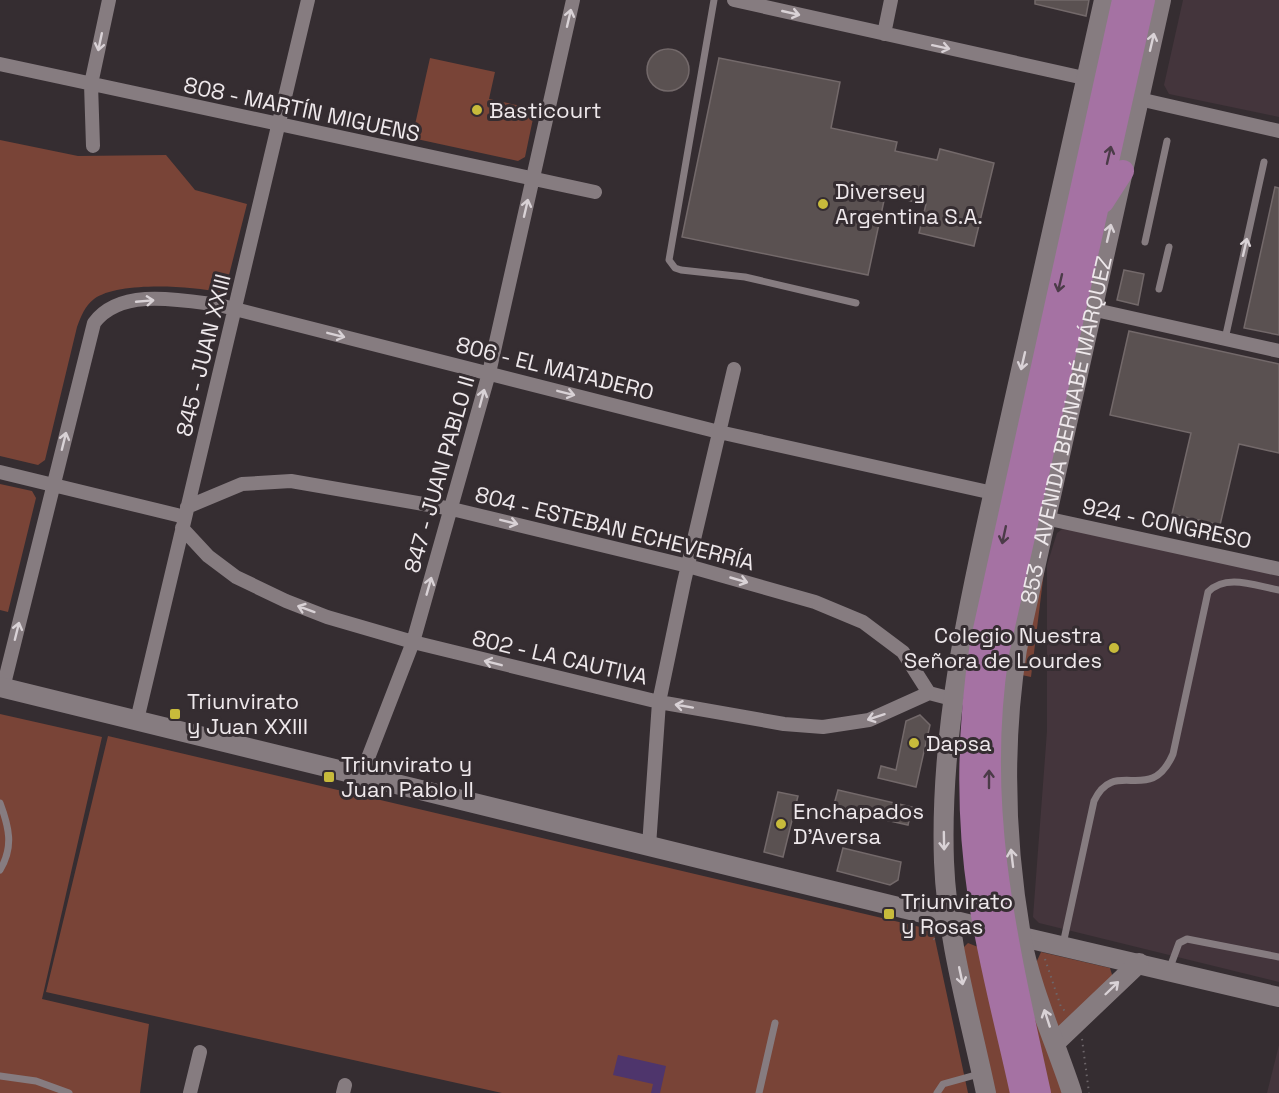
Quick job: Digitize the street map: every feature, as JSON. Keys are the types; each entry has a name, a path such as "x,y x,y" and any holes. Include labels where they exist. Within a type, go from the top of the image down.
{"main road":[{"name":"853 - AVENIDA BERNABÉ MÁRQUEZ","path":"1003,933 973,852 970,727 1003,495 1095,80 1122,0"},
{"name":"853 - AVENIDA BERNABÉ MÁRQUEZ","path":"1003,933 993,855 989,782 993,681 1144,0"},
{"path":"1096,214 1123,171"},
{"path":"1003,933 1021,1093"},
{"path":"1003,933 1040,1093"}],"street":[{"path":"93,146 92,84 109,0"},
{"name":"845 - JUAN XXIII","path":"137,720 308,0"},
{"name":"847 - JUAN PABLO II","path":"361,776 413,642 452,509 489,373 573,0"},
{"path":"734,0 1095,80"},
{"path":"884,34 891,0"},
{"name":"853 - AVENIDA BERNABÉ MÁRQUEZ","path":"1095,80 1104,0"},
{"name":"853 - AVENIDA BERNABÉ MÁRQUEZ","path":"1003,933 1010,841 1008,729 1017,649 1161,0"},
{"name":"808 - MARTÍN MIGUENS","path":"0,64 278,126 595,192"},
{"path":"1139,99 1279,132"},
{"name":"806 - EL MATADERO","path":"52,484 94,323 110,307 173,299 236,309 719,432 1003,495"},
{"path":"1091,309 1279,351"},
{"path":"649,846 659,702 734,369"},
{"path":"0,472 185,518"},
{"name":"804 - ESTEBAN ECHEVERRÍA","path":"185,518 229,488 273,481 291,481 452,509 688,566 815,602 862,622 903,652 929,693"},
{"path":"52,484 2,687 1003,933 1279,997"},
{"name":"853 - AVENIDA BERNABÉ MÁRQUEZ","path":"986,1093 949,919 943,831 945,764 952,699 1003,495"},
{"name":"802 - LA CAUTIVA","path":"185,518 219,565 257,589 327,616 413,642 659,702 784,724 823,727 869,720 929,693"},
{"name":"924 - CONGRESO","path":"1045,518 1279,569"},
{"path":"929,693 952,699"},
{"path":"1003,933 1055,1043 1072,1093"},
{"path":"1055,1043 1140,963"},
{"path":"190,1093 201,1052"}],"lane":[{"path":"714,0 669,261 675,268 681,270 745,277 856,303"},
{"path":"1145,242 1167,141"},
{"path":"1225,339 1264,162"},
{"path":"1159,289 1169,247"},
{"path":"1062,946 1094,801 1100,788 1117,780 1149,781 1166,770 1173,754 1208,592 1216,584 1227,581 1279,590"},
{"path":"0,803 9,830 10,843 8,856 0,870"},
{"path":"1169,970 1179,943 1187,939 1279,957"},
{"path":"759,1093 775,1023"},
{"path":"937,1093 943,1084 982,1073"},
{"path":"0,1076 36,1081 69,1093"}],"shaded area":[{"path":"1183,0 1279,0 1279,117 1169,94 1164,85"},
{"name":"Basticourt","path":"430,58 495,72 489,99 535,109 525,157 518,161 412,138"},
{"path":"0,140 78,156 166,155 195,190 247,204 226,287 219,292 191,288 137,287 105,293 88,305 77,327 45,460 38,465 0,456"},
{"path":"0,484 32,491 36,498 8,612 0,610"},
{"path":"1050,523 1031,677 1017,674"},
{"path":"1065,527 1279,574 1279,982 1039,923 1033,917 1047,731 1047,565 1057,533"},
{"path":"0,714 102,737 42,999 149,1024 140,1093 0,1093"},
{"path":"108,736 933,930 968,1093 502,1093 46,992"},
{"path":"968,943 978,947 1011,1093 994,1093 964,955 964,947"},
{"path":"1041,952 1110,968 1113,978 1056,1030 1036,963"},
{"path":"1019,955 1063,1093 1048,1093"},
{"path":"1279,1045 1279,1093 1267,1093"},
{"path":"618,1055 666,1066 660,1093 651,1093 653,1084 613,1075"}],"building":[{"path":"1035,0 1089,0 1086,16 1035,4"},
{"path":"668,49 683,55 689,70 683,85 668,91 653,85 647,70 653,55"},
{"path":"719,58 840,82 831,128 897,142 895,151 937,160 940,149 994,163 974,246 919,233 926,204 885,196 868,275 682,237"},
{"path":"1275,187 1279,188 1279,335 1244,328"},
{"path":"1124,270 1144,274 1138,305 1117,300"},
{"path":"1129,331 1279,364 1279,453 1239,444 1220,525 1172,514 1191,433 1110,415"},
{"path":"920,715 930,725 916,787 878,778 881,766 896,770 906,721"},
{"path":"838,790 912,807 908,825 833,808"},
{"name":"Enchapados D'Aversa","path":"778,792 798,796 783,857 764,852"},
{"path":"843,848 901,862 898,880 890,885 837,871"}],"place":[{"name":"Basticourt","path":"477,110"},
{"name":"Diversey Argentina S.A.","path":"823,204"},
{"name":"Colegio Nuestra Señora de Lourdes","path":"1114,648"},
{"name":"Triunvirato y Juan XXIII","path":"175,714"},
{"name":"Dapsa","path":"914,743"},
{"name":"Triunvirato y Juan Pablo II","path":"329,777"},
{"name":"Enchapados D'Aversa","path":"781,824"},
{"name":"Triunvirato y Rosas","path":"889,914"}]}
